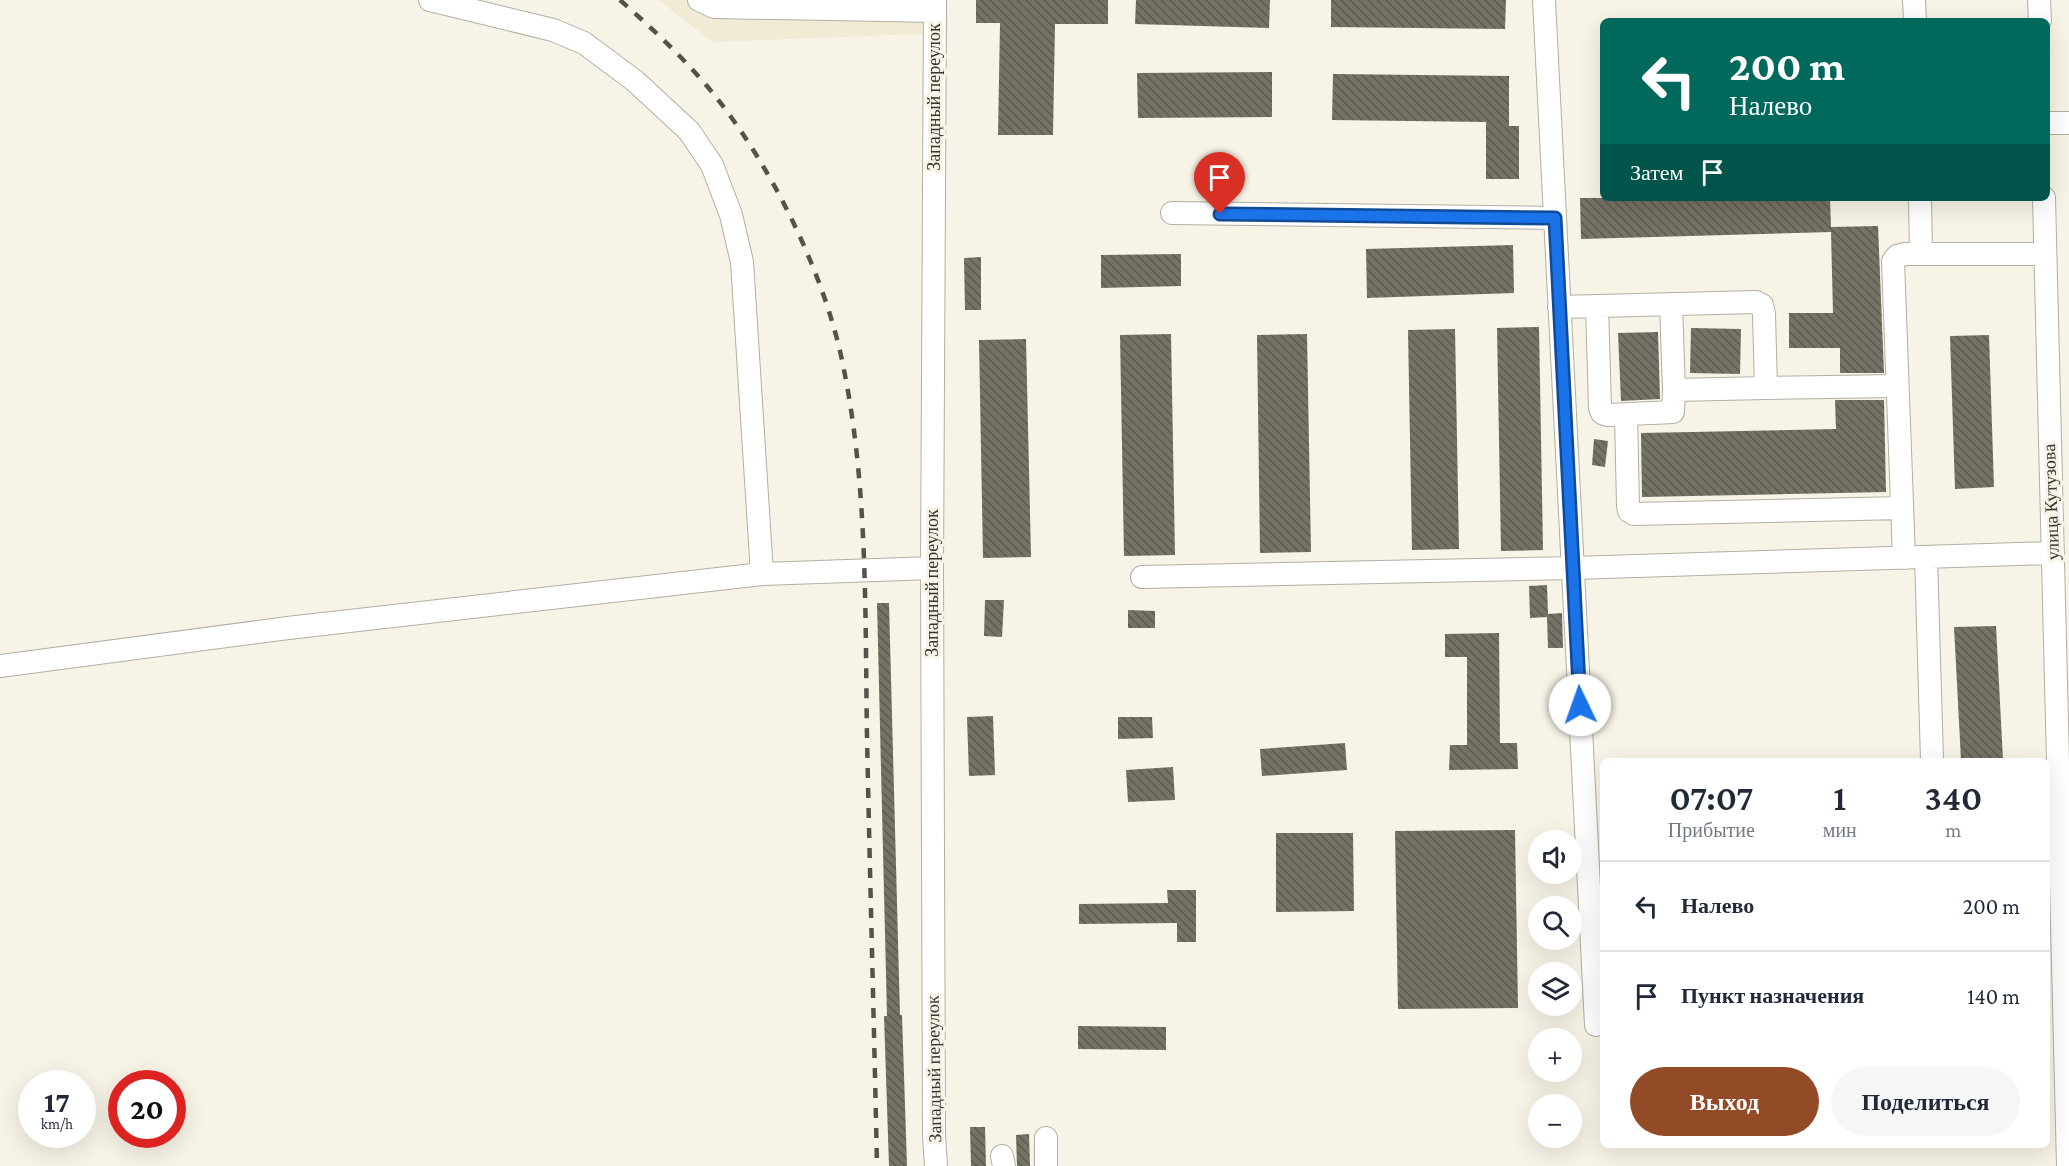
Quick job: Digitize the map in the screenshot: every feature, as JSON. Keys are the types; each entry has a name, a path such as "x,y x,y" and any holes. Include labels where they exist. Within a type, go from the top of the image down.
{"street":[{"path":"430,0 553,30 584,44 635,81 689,131 712,165 731,215 742,262 762,574"},
{"path":"699,0 714,8 740,4 935,5"},
{"path":"1544,0 1596,1026"},
{"path":"1914,0 1915,18"},
{"path":"2039,0 2040,18"},
{"name":"Западный переулок","path":"935,5 932,568 936,1166"},
{"path":"2050,123 2069,123"},
{"path":"1920,201 1921,254"},
{"name":"улица Кутузова","path":"2044,201 2053,553 2062,1101 2068,1166"},
{"path":"1172,213 1555,218"},
{"path":"1932,758 1915,557 1902,508 1893,261 1897,256 1921,254 2044,254"},
{"path":"1560,307 1756,302 1762,305 1764,314 1766,388"},
{"path":"1597,306 1600,408 1602,413 1608,415 1626,415 1673,412 1671,304"},
{"path":"1674,390 1897,386"},
{"path":"1626,415 1628,506 1629,511 1634,514 1902,508"},
{"path":"1142,577 1573,568 2053,553"},
{"path":"0,666 288,628 762,574 932,568"},
{"path":"1046,1138 1046,1166"}],"shaded area":[{"path":"659,0 947,0 948,33 712,42"}],"building":[{"path":"976,0 1108,0 1108,24 1055,24 1053,135 998,135 1000,23 976,23"},
{"path":"1136,0 1270,0 1269,28 1135,24"},
{"path":"1331,0 1506,0 1505,29 1331,27"},
{"path":"1272,72 1272,117 1138,118 1137,73"},
{"path":"1333,74 1509,76 1509,126 1519,126 1519,179 1486,179 1486,122 1332,120"},
{"path":"1580,198 1600,198 1600,201 1830,201 1831,227 1878,226 1884,373 1840,373 1840,348 1789,348 1789,313 1833,313 1831,232 1581,239"},
{"path":"1513,245 1514,293 1367,298 1366,249"},
{"path":"1181,254 1181,286 1101,288 1101,255"},
{"path":"981,257 981,310 965,310 964,258"},
{"path":"1539,327 1543,550 1501,551 1497,328"},
{"path":"1691,328 1741,329 1740,374 1690,373"},
{"path":"1455,329 1459,549 1412,550 1408,330"},
{"path":"1658,332 1660,399 1621,401 1618,333"},
{"path":"1171,334 1175,555 1124,556 1120,335"},
{"path":"1307,334 1311,552 1260,553 1257,335"},
{"path":"1989,335 1994,487 1955,489 1950,336"},
{"path":"1026,339 1031,557 983,558 979,340"},
{"path":"1835,400 1884,400 1886,492 1642,497 1641,433 1836,429"},
{"path":"1594,439 1608,441 1605,467 1592,465"},
{"path":"1547,585 1548,614 1562,613 1563,648 1548,648 1547,617 1530,618 1529,586"},
{"path":"985,600 1004,600 1002,637 984,636"},
{"path":"877,603 889,603 900,1015 902,1015 907,1166 889,1166 884,1016 887,1016"},
{"path":"1128,610 1155,611 1155,628 1128,628"},
{"path":"1996,626 2003,758 1961,758 1954,627"},
{"path":"1499,633 1500,743 1517,743 1518,769 1449,770 1450,745 1467,745 1467,657 1445,657 1445,634"},
{"path":"993,716 995,775 969,776 967,717"},
{"path":"1118,717 1152,717 1153,738 1118,739"},
{"path":"1345,743 1347,770 1262,776 1260,749"},
{"path":"1173,767 1175,800 1128,802 1126,770"},
{"path":"1515,830 1518,1008 1398,1009 1395,831"},
{"path":"1276,833 1353,833 1354,911 1276,912"},
{"path":"1167,890 1196,890 1196,942 1177,942 1177,923 1079,924 1079,904 1168,903"},
{"path":"1078,1026 1166,1027 1166,1050 1078,1049"},
{"path":"970,1127 985,1127 986,1166 971,1166"},
{"path":"1029,1134 1030,1166 1017,1166 1016,1135"}],"railway":[{"path":"620,0 694,71 737,125 757,157 794,224 810,260 824,295 843,365 857,456 864,550 877,1166"}],"route":[{"path":"1220,214 1555,218 1580,705"}]}
